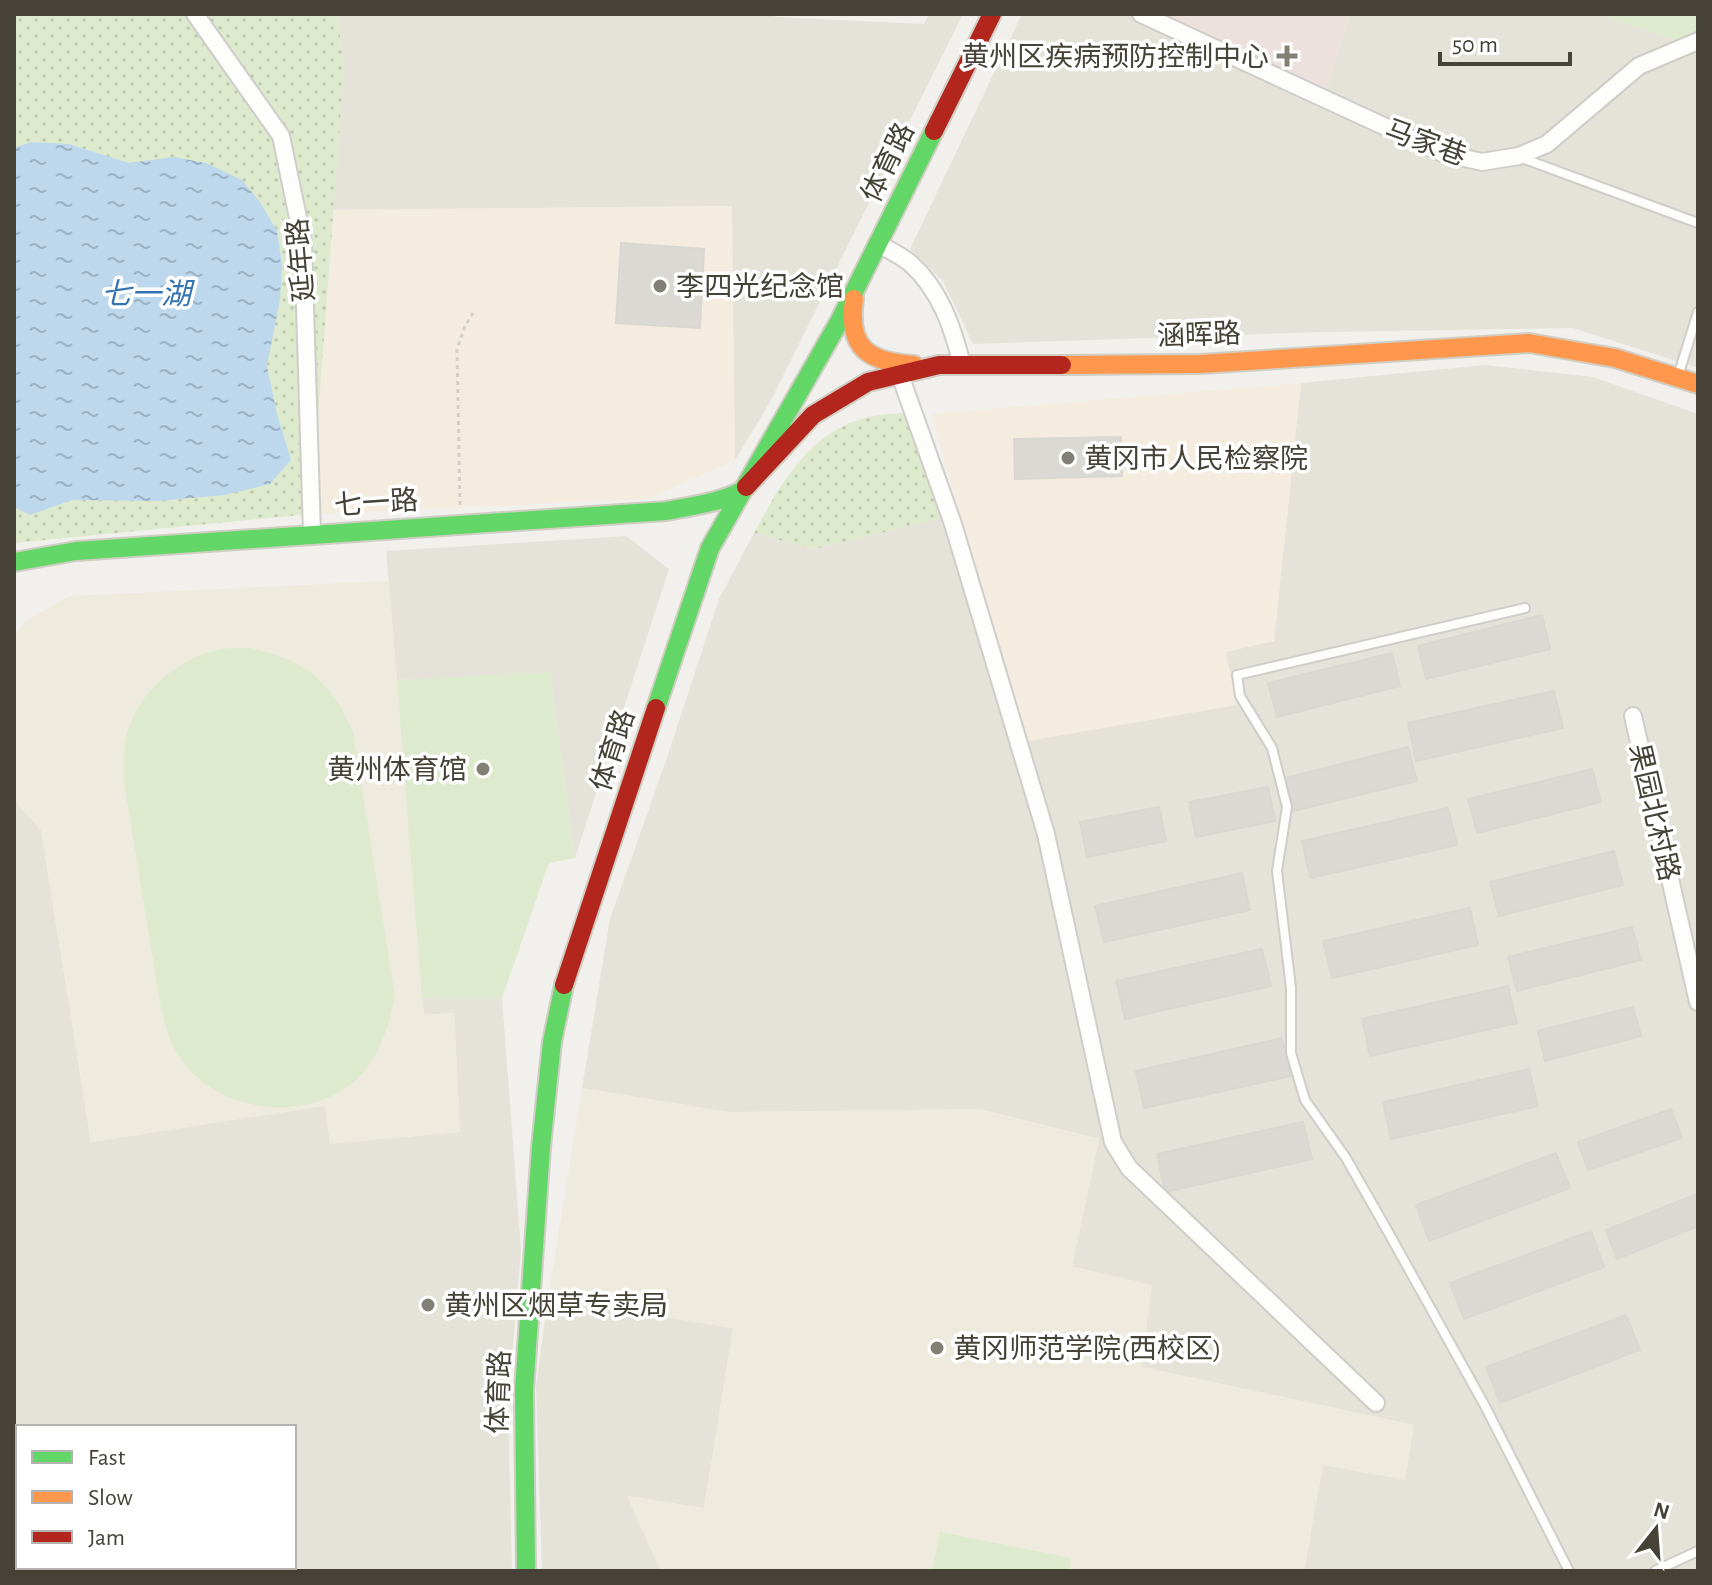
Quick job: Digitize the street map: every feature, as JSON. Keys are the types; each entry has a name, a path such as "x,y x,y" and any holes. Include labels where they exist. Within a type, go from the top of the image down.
{"street":[{"name":"延年路","path":"195,14 281,136 303,242 312,534"},
{"name":"体育路","path":"526,1571 524,1390 541,1147 552,1042 565,981 710,548 857,287 992,14"},
{"name":"马家巷","path":"1141,14 1442,153 1482,162 1519,156 1547,144 1639,66 1698,41"},
{"path":"878,244 910,263 935,290 955,338 962,365"},
{"path":"857,287 850,317 864,352 891,364 939,365"},
{"name":"涵晖路","path":"741,492 813,415 868,382 939,365 1200,364 1529,343 1584,349 1698,384"},
{"path":"900,375 953,524 1046,834 1113,1142 1129,1168 1376,1403"},
{"name":"七一路","path":"14,562 76,551 666,511 741,492"},
{"name":"果园北村路","path":"1633,716 1698,1002"}],"lane":[{"path":"1519,156 1698,223"},
{"path":"1678,376 1698,312"},
{"path":"1525,608 1237,675 1240,696 1272,748 1287,807 1277,871 1291,988 1291,1053 1305,1100 1346,1158 1387,1230 1485,1406 1569,1571"},
{"path":"1655,1571 1698,1551"}],"path":[{"path":"460,525 457,349 473,313"}],"shaded area":[{"path":"337,14 775,14 775,17 924,24 929,14 963,14 770,402 735,460 731,206 333,210 344,66"},
{"path":"1022,14 1150,14 1324,98 1350,14 1610,14 1611,19 1698,47 1698,368 1573,328 1323,332 973,344 943,281 910,249"},
{"name":"黄州区疾病预防控制中心","path":"1150,14 1350,14 1324,99"},
{"path":"732,206 735,460 648,499 311,514 333,210"},
{"path":"1485,365 1593,377 1698,414 1698,1571 1304,1571 1323,1465 1414,1425 1142,1367 1072,1267 1099,1139 979,1109 730,1113 582,1088 610,919 719,599 754,533 814,549 942,518 988,673 1023,742 1226,651 1274,641 1301,383"},
{"name":"黄冈市人民检察院","path":"1301,383 1274,641 1226,652 1237,705 1023,742 931,414"},
{"path":"626,536 669,569 575,858 550,673 397,680 386,551"},
{"path":"389,581 424,1015 454,1013 460,1132 330,1144 325,1106 91,1142 41,830 14,800 14,635 28,619 70,596"},
{"path":"14,800 41,830 91,1142 326,1105 330,1143 460,1132 454,1013 424,1015 422,998 502,998 521,1250 508,1402 512,1571 247,1571 296,1569 296,1425 14,1427"},
{"name":"黄冈师范学院(西校区)","path":"582,1088 730,1112 979,1109 1099,1139 1072,1266 1152,1285 1142,1367 1414,1425 1405,1480 1323,1465 1304,1571 661,1571 627,1496 704,1508 733,1328 548,1298"},
{"path":"548,1298 733,1328 704,1508 627,1496 661,1571 542,1571 536,1386"},
{"path":"14,1427 16,1569 248,1569 247,1571 14,1571"}],"green space":[{"path":"14,14 337,14 344,66 311,514 14,543"},
{"path":"1610,14 1698,14 1698,47 1611,19"},
{"path":"906,413 942,518 814,549 754,533 799,462 830,434 869,417"},
{"path":"251,648 287,659 314,675 335,698 353,731 395,997 382,1040 369,1065 348,1086 323,1100 295,1107 266,1107 237,1100 211,1087 189,1069 172,1044 161,1009 124,782 124,749 129,727 145,697 156,684 198,656 223,649"},
{"name":"黄州体育馆","path":"550,672 575,858 549,863 502,998 422,998 397,680"},
{"path":"14,1526 16,1569 49,1571 14,1571"},
{"path":"940,1532 1071,1558 1069,1571 932,1571"}],"water":[{"name":"七一湖","path":"31,142 69,144 129,163 174,157 206,163 242,180 260,202 277,231 282,265 280,300 267,366 291,460 270,484 225,495 158,501 72,500 30,515 14,507 14,148"}],"building":[{"name":"李四光纪念馆","path":"621,243 704,249 700,328 616,323"},
{"name":"黄冈市人民检察院","path":"1121,437 1122,476 1015,479 1014,439"},
{"path":"1542,615 1550,649 1426,679 1418,646"},
{"path":"1392,653 1400,686 1277,717 1268,683"},
{"path":"1554,691 1563,728 1416,761 1408,723"},
{"path":"1408,747 1417,781 1293,811 1285,778"},
{"path":"1592,769 1601,802 1477,833 1468,799"},
{"path":"1268,787 1275,821 1196,837 1189,802"},
{"path":"1159,807 1166,841 1087,857 1080,822"},
{"path":"1448,808 1457,845 1310,878 1302,841"},
{"path":"1614,851 1623,885 1499,916 1490,882"},
{"path":"1242,873 1250,910 1104,942 1095,906"},
{"path":"1470,908 1478,945 1332,978 1323,941"},
{"path":"1632,927 1641,960 1517,991 1508,957"},
{"path":"1262,949 1271,986 1125,1019 1116,981"},
{"path":"1508,986 1517,1023 1370,1056 1362,1019"},
{"path":"1633,1007 1641,1036 1545,1061 1538,1031"},
{"path":"1282,1038 1291,1076 1144,1108 1136,1071"},
{"path":"1529,1069 1538,1106 1391,1139 1383,1102"},
{"path":"1671,1109 1682,1138 1588,1170 1578,1142"},
{"path":"1303,1122 1312,1159 1165,1192 1157,1154"},
{"path":"1556,1153 1570,1188 1429,1241 1416,1205"},
{"path":"1697,1194 1698,1226 1617,1259 1606,1230"},
{"path":"1591,1231 1604,1267 1464,1319 1450,1283"},
{"path":"1626,1315 1640,1350 1500,1403 1486,1367"},
{"path":"14,1437 16,1485 14,1484"},
{"path":"204,1569 242,1569 241,1571"}],"traffic: fast":[{"path":"656,708 710,548 839,322 934,131"},
{"path":"14,562 76,551 666,511 720,500 746,487"},
{"path":"526,1571 524,1390 541,1147 552,1042 564,985"}],"traffic: slow":[{"path":"854,299 854,330 864,349 884,360 914,365"},
{"path":"1062,365 1200,364 1529,343 1615,358 1698,384"}],"traffic: jam":[{"path":"934,131 992,14"},
{"path":"746,487 813,415 868,382 939,365 1062,365"},
{"path":"564,985 656,708"}],"place":[{"name":"黄州区疾病预防控制中心","path":"1287,56"},
{"name":"李四光纪念馆","path":"660,286"},
{"name":"黄冈市人民检察院","path":"1068,458"},
{"name":"黄州体育馆","path":"483,769"},
{"name":"黄州区烟草专卖局","path":"428,1305"},
{"name":"黄冈师范学院(西校区)","path":"937,1348"}]}
